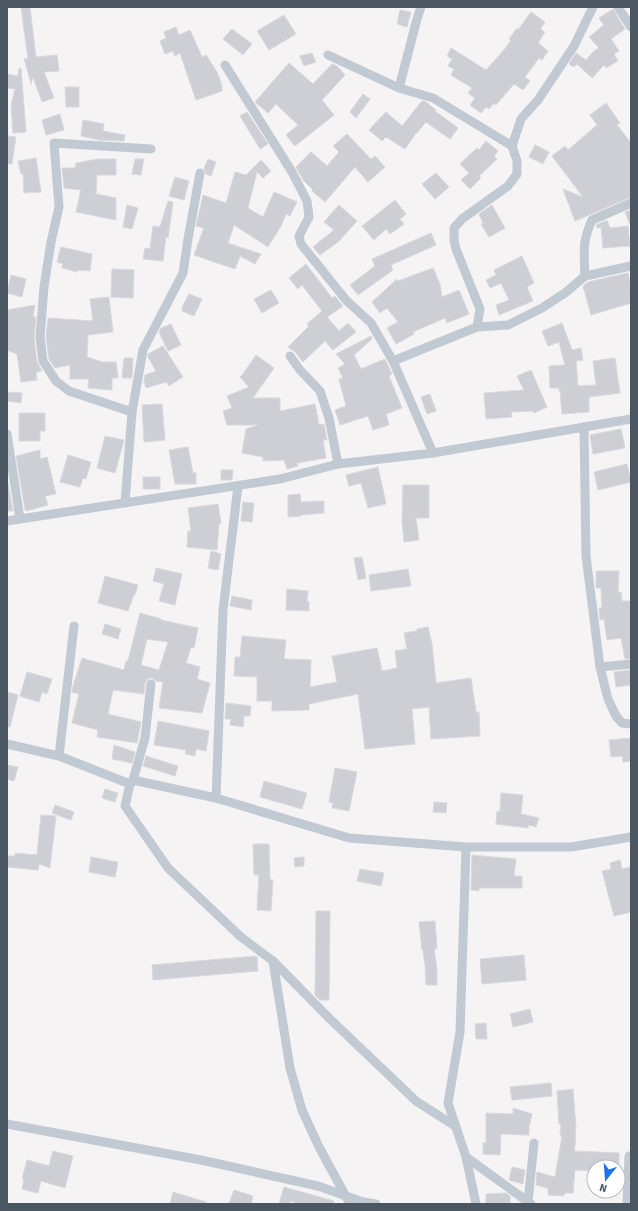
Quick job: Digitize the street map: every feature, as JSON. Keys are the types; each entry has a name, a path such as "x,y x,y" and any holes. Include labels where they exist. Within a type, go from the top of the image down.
{"street":[{"path":"399,88 416,19 421,7"},
{"path":"477,327 480,309 456,248 454,228 462,219 508,186 517,174 517,161 512,146 520,119 538,100 574,46 593,7"},
{"path":"618,7 631,27"},
{"path":"328,55 399,88 433,98 512,146"},
{"path":"225,65 292,172 307,201 309,217 299,236 301,244 346,300 371,323 393,361 433,453"},
{"path":"132,412 69,391 56,381 43,361 40,337 44,287 51,242 59,207 54,143 151,149"},
{"path":"125,503 132,412 143,350 183,273 200,173"},
{"path":"586,276 584,242 586,232 592,220 631,203"},
{"path":"393,361 477,327 508,325 542,308 565,293 586,276 631,266"},
{"path":"290,356 300,370 320,390 329,418 338,464"},
{"path":"7,521 280,479 338,464 433,453 631,419"},
{"path":"584,427 586,556 600,667 608,699 616,716 622,723 631,724"},
{"path":"7,434 20,519"},
{"path":"216,798 223,610 238,486"},
{"path":"59,756 74,626"},
{"path":"600,667 631,664"},
{"path":"151,684 145,738 125,806 168,868 241,937 273,961 330,1019 416,1101 455,1126"},
{"path":"7,744 59,756 132,782 216,798 348,838 466,847 571,847 631,838"},
{"path":"466,847 460,1032 448,1103 466,1157 476,1204"},
{"path":"273,961 290,1068 302,1110 318,1147 348,1200"},
{"path":"7,1124 201,1160 318,1186 348,1200 376,1204"},
{"path":"530,1203 534,1143"},
{"path":"627,1204 629,1156"},
{"path":"466,1157 530,1203"}],"building":[{"path":"21,7 30,7 36,57 57,55 59,71 44,72 54,98 42,102 33,77 31,84 24,58 28,59"},
{"path":"613,9 625,29 611,39 619,51 614,54 618,61 606,68 604,65 592,78 577,64 574,67 569,64 576,53 586,60 599,48 589,37 604,25 599,18"},
{"path":"400,10 411,12 407,27 397,24"},
{"path":"531,12 545,22 540,29 545,32 538,43 548,51 542,60 539,58 525,77 530,81 523,90 514,84 496,105 494,103 489,109 486,107 481,113 470,105 475,98 468,93 472,88 451,75 454,69 448,66 452,59 447,56 451,48 486,70 504,50 511,40 509,39 517,28 518,30"},
{"path":"284,15 296,34 269,50 257,31"},
{"path":"176,27 179,35 190,30 202,57 206,55 217,72 222,86 222,91 196,100 180,53 175,56 173,51 165,54 160,41 166,38 164,32"},
{"path":"232,29 252,44 243,55 223,39"},
{"path":"312,53 316,62 304,66 300,56"},
{"path":"289,63 313,84 332,64 337,66 345,75 322,100 334,115 295,146 286,135 298,125 276,104 268,113 255,102"},
{"path":"19,68 21,69 26,132 13,133 11,105 15,89 7,88 7,74 18,76"},
{"path":"65,87 79,87 79,107 66,107"},
{"path":"363,94 370,99 356,118 350,112"},
{"path":"422,101 426,102 436,110 435,111 458,128 450,139 426,122 405,149 386,137 382,141 369,130 386,112 402,126"},
{"path":"606,103 620,123 617,125 631,143 631,197 575,221 563,189 583,197 552,156 565,146 568,150 597,125 590,115"},
{"path":"247,112 268,144 260,149 240,116"},
{"path":"60,114 64,130 46,135 42,120"},
{"path":"83,120 104,124 103,131 125,135 124,141 99,140 81,136"},
{"path":"347,134 371,159 375,156 385,167 368,182 355,167 325,202 312,191 313,190 303,180 296,167 311,152 327,166 339,152 333,146"},
{"path":"7,136 16,137 12,164 7,164"},
{"path":"486,141 498,151 494,156 497,159 479,176 481,178 470,189 461,180 469,173 460,164 477,148 479,150"},
{"path":"535,145 549,152 543,164 529,157"},
{"path":"36,158 41,192 24,193 23,174 21,174 18,161"},
{"path":"98,159 116,159 116,175 97,175 96,194 116,198 116,220 76,212 81,190 64,188 62,168 75,168 76,163"},
{"path":"135,159 144,159 141,175 132,174"},
{"path":"208,159 216,162 211,176 206,174 204,169"},
{"path":"261,160 271,171 263,178 257,172 248,208 263,217 274,192 297,202 290,216 286,214 281,226 268,247 234,225 228,243 261,254 255,264 240,256 235,269 194,255 204,228 196,226 203,195 226,203 235,172 246,175"},
{"path":"436,173 449,187 435,199 422,184"},
{"path":"175,177 189,181 184,200 169,196"},
{"path":"395,200 406,214 400,219 404,224 390,234 386,229 374,240 362,226"},
{"path":"168,201 173,202 163,261 143,259 145,248 150,249 153,226 160,227"},
{"path":"127,205 138,208 132,229 123,227"},
{"path":"339,205 357,221 338,242 320,255 313,247 334,230 324,222"},
{"path":"492,205 505,228 489,237 481,224 483,223 479,214"},
{"path":"631,210 631,225 630,225 625,212"},
{"path":"607,220 610,228 628,226 630,246 603,248 601,227 597,228 596,225"},
{"path":"431,233 436,245 391,265 393,270 358,295 350,285 375,266 372,259"},
{"path":"61,247 92,254 90,271 77,270 77,272 62,268 63,264 57,262"},
{"path":"522,256 534,283 527,287 533,301 499,315 496,305 509,300 501,283 490,288 486,280 496,275 494,270"},
{"path":"306,264 332,298 335,296 343,306 327,317 339,331 348,323 356,332 333,350 325,341 303,362 295,352 288,347 309,326 307,324 322,311 302,285 298,289 289,278"},
{"path":"433,268 440,284 442,297 459,290 469,314 447,323 445,318 413,332 414,334 396,344 387,328 398,322 387,308 380,313 372,302 397,279 398,281"},
{"path":"112,269 134,270 133,298 111,297"},
{"path":"628,273 631,286 631,303 591,315 583,286 588,282"},
{"path":"11,275 26,279 22,297 7,293"},
{"path":"271,290 279,303 262,313 254,299"},
{"path":"189,294 202,299 194,316 182,311 182,307"},
{"path":"109,297 113,332 88,335 87,357 102,362 116,362 118,378 112,378 112,390 88,388 89,379 70,379 70,365 55,368 49,359 46,337 48,318 93,321 90,299"},
{"path":"35,305 33,317 36,317 34,338 37,362 42,371 36,372 37,380 21,382 17,354 7,350 7,310"},
{"path":"562,323 572,350 581,348 583,360 576,361 578,386 596,385 593,361 615,358 620,393 589,397 589,412 562,414 559,388 550,388 549,366 565,365 559,342 548,346 542,331"},
{"path":"171,324 181,345 168,351 159,332 161,328"},
{"path":"371,336 372,339 354,355 361,369 385,359 392,374 389,376 402,408 386,414 389,425 373,430 368,416 340,425 335,410 346,406 339,379 343,378 338,368 345,364 336,354"},
{"path":"163,346 183,377 169,386 166,382 146,388 144,381 145,375 156,371 148,357 148,354"},
{"path":"256,355 274,368 253,398 280,398 280,411 315,404 319,425 324,424 327,440 323,440 326,458 297,463 298,466 287,469 284,460 263,461 263,457 242,453 246,429 258,425 227,425 223,411 232,408 227,396 249,387 240,377"},
{"path":"124,358 133,358 132,378 122,378"},
{"path":"531,370 547,407 534,413 533,411 511,412 512,417 486,419 484,393 524,390 517,376"},
{"path":"7,392 22,393 21,403 7,401"},
{"path":"430,394 436,411 427,414 421,397"},
{"path":"162,404 165,440 144,442 142,405"},
{"path":"19,413 45,413 45,431 40,431 40,441 19,441"},
{"path":"621,429 625,448 593,454 590,435"},
{"path":"105,436 124,440 115,473 97,468"},
{"path":"188,447 193,473 196,473 196,484 175,484 169,450"},
{"path":"40,450 40,459 47,457 56,494 45,496 48,505 26,511 16,456"},
{"path":"68,455 91,462 86,479 83,478 80,487 60,482"},
{"path":"627,464 631,482 598,490 594,472"},
{"path":"378,467 386,504 368,508 361,483 349,486 346,475"},
{"path":"221,470 233,470 232,480 221,480"},
{"path":"143,477 160,477 160,489 143,489"},
{"path":"8,483 13,511 7,511"},
{"path":"403,485 429,485 429,518 416,518 419,540 404,542 402,520"},
{"path":"300,494 301,502 324,501 324,513 288,517 288,495"},
{"path":"243,502 254,503 252,522 241,521"},
{"path":"218,504 221,523 219,524 217,550 187,547 188,531 191,531 188,508"},
{"path":"211,551 221,554 218,570 208,568"},
{"path":"362,557 366,578 358,580 354,558"},
{"path":"156,568 182,574 175,605 159,601 164,584 153,581"},
{"path":"408,569 411,586 371,591 369,575"},
{"path":"596,571 619,571 618,593 621,592 622,601 631,601 631,658 625,659 621,638 607,640 604,619 600,620 599,608 602,607 601,588 596,588"},
{"path":"105,576 138,585 128,611 98,603"},
{"path":"287,589 308,591 307,601 309,602 309,611 286,610"},
{"path":"232,596 252,600 251,610 230,606"},
{"path":"140,613 161,620 198,628 194,648 191,647 186,663 200,667 197,679 210,683 202,713 159,708 163,682 149,678 145,683 144,694 113,690 108,714 141,722 137,743 97,737 98,730 72,723 79,694 72,692 82,658 124,670 126,661 128,661","holes":["147,639 168,642 159,670 141,665"]},
{"path":"105,624 121,629 118,639 102,634"},
{"path":"428,627 432,644 436,683 471,678 476,712 479,712 480,736 431,739 429,707 412,709 415,744 365,749 358,694 309,704 309,710 272,711 272,701 257,701 257,677 234,676 235,657 240,657 242,636 286,640 284,659 311,660 310,687 337,682 332,656 377,648 382,671 397,668 395,651 407,649 404,633 417,631 417,629"},
{"path":"631,670 631,685 616,687 614,672"},
{"path":"27,672 52,679 47,694 42,692 39,702 20,696"},
{"path":"7,692 18,695 10,727 7,727"},
{"path":"226,703 251,706 250,716 244,716 243,727 230,725 231,719 225,719"},
{"path":"158,721 209,731 206,751 196,749 195,756 185,754 186,750 154,745"},
{"path":"631,738 631,761 623,762 622,756 611,757 609,740"},
{"path":"114,745 135,752 132,763 112,759"},
{"path":"146,756 178,766 175,776 143,766"},
{"path":"7,765 18,767 14,781 7,779"},
{"path":"335,768 357,772 349,811 332,808 333,803 329,802"},
{"path":"264,781 307,793 302,809 260,797"},
{"path":"105,789 118,793 115,802 102,798"},
{"path":"501,793 523,795 521,814 539,818 536,827 529,825 528,828 496,824 497,811 500,812"},
{"path":"434,802 447,803 446,813 433,812"},
{"path":"55,805 74,812 71,820 52,813"},
{"path":"41,815 56,816 50,868 39,864 38,870 7,867 7,856 15,856 15,853 37,855"},
{"path":"253,844 269,844 270,880 273,880 271,911 257,910 259,875 254,875"},
{"path":"472,855 516,859 514,876 522,876 522,888 479,888 479,891 471,890"},
{"path":"91,857 118,862 115,877 89,872"},
{"path":"304,857 304,866 295,867 294,858"},
{"path":"620,860 622,869 631,867 631,912 614,916 602,871 611,869 610,863"},
{"path":"360,869 384,873 381,886 357,881"},
{"path":"316,911 330,911 329,1000 320,1000 315,995"},
{"path":"435,921 437,949 434,949 437,969 437,985 426,985 425,965 419,922"},
{"path":"524,955 526,980 482,984 480,959"},
{"path":"256,956 258,971 153,980 152,965"},
{"path":"530,1009 533,1022 513,1027 510,1014"},
{"path":"486,1023 487,1039 476,1039 475,1024"},
{"path":"551,1083 552,1096 512,1100 510,1087"},
{"path":"573,1089 576,1127 574,1151 619,1153 619,1159 586,1159 586,1171 575,1170 573,1193 565,1193 564,1196 548,1195 548,1188 536,1185 537,1172 555,1177 562,1136 560,1135 561,1124 559,1124 557,1091"},
{"path":"513,1108 532,1114 529,1135 501,1134 500,1155 483,1154 483,1143 486,1143 486,1113 513,1114"},
{"path":"53,1151 73,1156 65,1188 41,1181 38,1193 22,1189 24,1179 22,1179 27,1160 49,1166"},
{"path":"512,1167 525,1170 523,1184 509,1180"},
{"path":"284,1187 334,1201 333,1204 299,1204 290,1201 289,1204 279,1204"},
{"path":"234,1190 253,1196 251,1204 229,1204"},
{"path":"173,1192 206,1202 206,1204 170,1204"},
{"path":"506,1193 510,1196 510,1204 486,1204 486,1194"}]}
